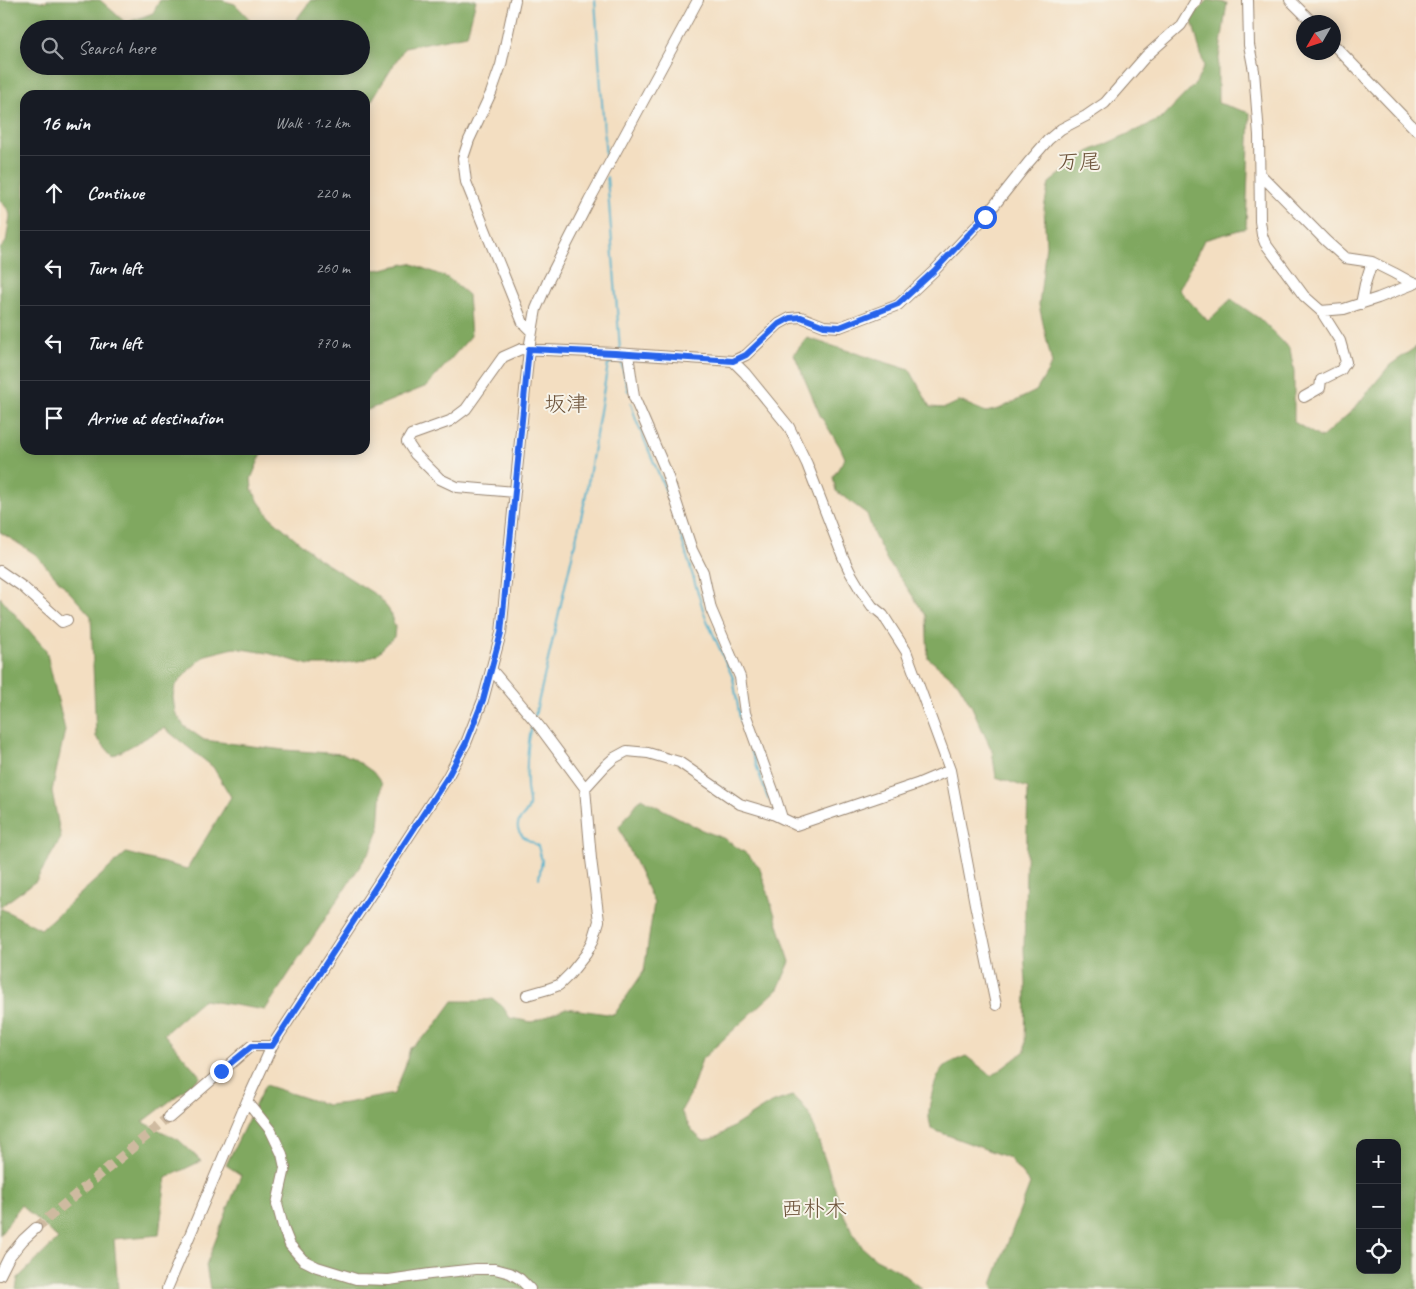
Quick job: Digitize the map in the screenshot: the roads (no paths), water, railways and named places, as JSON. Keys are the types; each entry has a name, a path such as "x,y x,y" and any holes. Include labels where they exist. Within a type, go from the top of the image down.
{"street":[{"path":"515,0 501,65 463,158 466,182 523,323 532,332"},
{"path":"167,1289 272,1046 447,778 466,743 483,700 501,633 529,349 536,309 549,279 603,176 698,0"},
{"path":"515,492 457,487 440,479 414,454 407,442 410,435 450,421 456,417 466,409 503,357 521,349 622,353 733,361 746,355 779,324 790,318 801,317 824,326 840,327 898,304 934,271 985,217 1028,162 1048,140 1061,129 1086,116 1105,103 1146,56 1181,25 1196,0"},
{"path":"1248,0 1250,45 1259,135 1260,221 1262,235 1265,243 1299,290 1320,311 1340,341 1346,362 1341,370 1321,380 1320,388 1304,397"},
{"path":"1290,0 1305,15"},
{"path":"1341,52 1416,130"},
{"path":"1260,174 1345,258 1372,262 1415,283"},
{"path":"1361,304 1364,284 1372,262"},
{"path":"1320,311 1344,309 1361,304 1415,283"},
{"path":"622,353 634,397 666,471 692,550 702,572 711,609 740,677 745,713 782,818"},
{"path":"733,361 789,427 808,464 850,572 872,606 883,615 906,651 950,770 974,904 996,1005"},
{"path":"0,571 23,587 62,622 66,620"},
{"path":"492,669 532,717 585,788 588,840 599,921 594,941 586,954 559,985 527,995"},
{"path":"585,788 614,758 627,751 648,753 679,762 740,804 772,814 796,825 917,784 950,770"},
{"path":"169,1117 252,1046 272,1046"},
{"path":"247,1101 271,1131 282,1154 285,1168 277,1204 290,1245 303,1260 317,1268 356,1279 389,1280 430,1274 495,1269 510,1272 530,1289"},
{"path":"0,1276 9,1257 36,1228"}],"waterway":[{"path":"595,0 606,160"},
{"path":"607,177 620,349"},
{"path":"620,357 628,391"},
{"path":"535,716 585,500 608,364 620,360"},
{"path":"631,403 636,420 670,501 705,616 733,678 740,719 768,799"},
{"path":"532,725 527,764 529,806 519,822 518,829 526,839 538,846 542,861 539,878"}],"tunnel":[{"path":"36,1228 169,1117"}],"district":[{"name":"万尾","path":"1079,161"},
{"name":"坂津","path":"566,403"},
{"name":"西朴木","path":"814,1208"}]}
